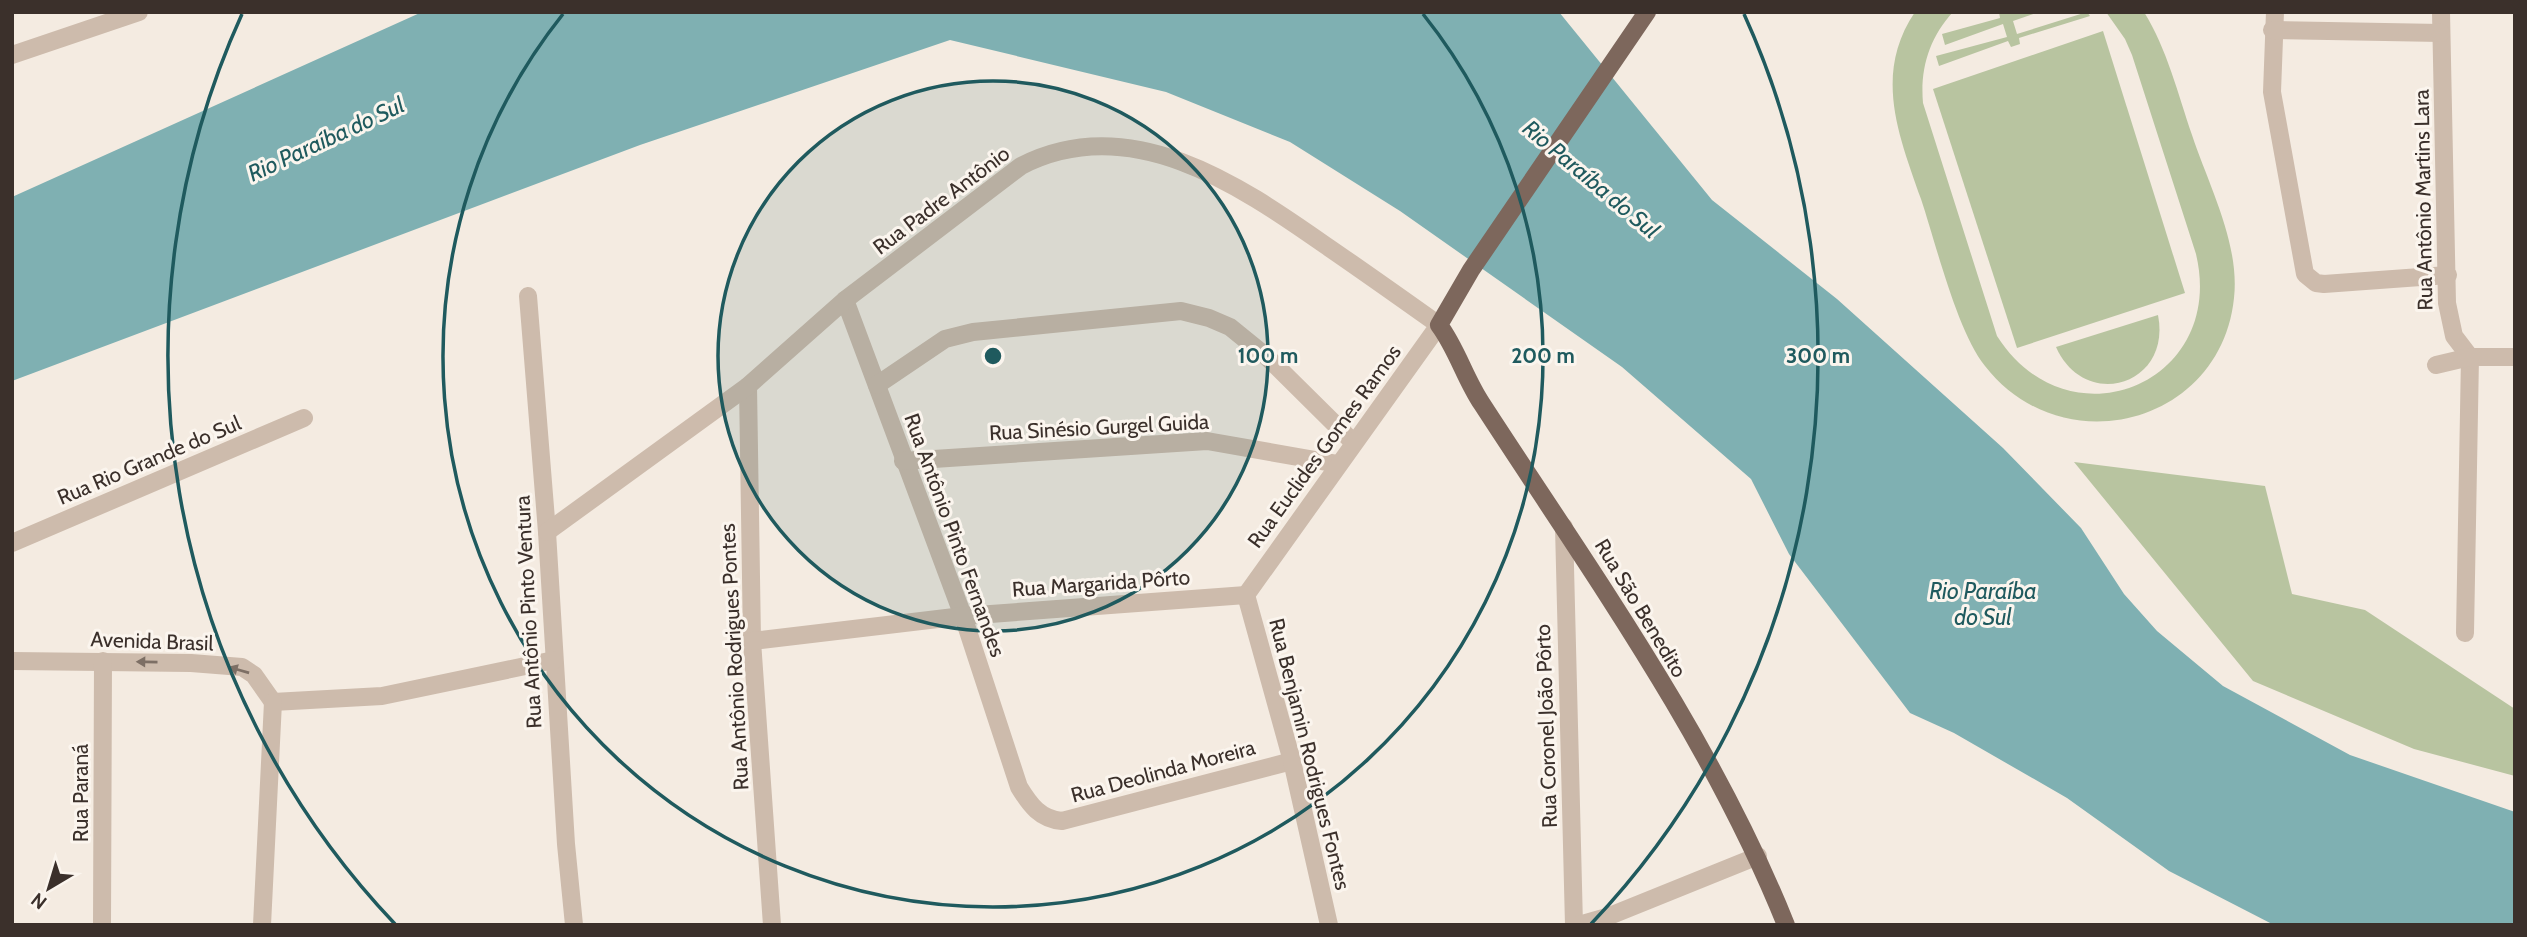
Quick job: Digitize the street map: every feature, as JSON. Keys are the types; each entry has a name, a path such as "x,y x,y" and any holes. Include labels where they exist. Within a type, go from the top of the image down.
{"main road":[{"path":"1440,325 1471,270 1647,12"},
{"name":"Rua São Benedito","path":"1440,325 1482,404 1564,527 1663,687 1758,856 1786,925"}],"street":[{"path":"12,55 139,12"},
{"name":"Rua Antônio Martins Lara","path":"2441,12 2449,322 2470,357"},
{"path":"2441,33 2274,21 2272,92 2303,262 2309,279 2324,284 2448,275"},
{"name":"Rua Padre Antônio","path":"547,533 748,386 845,300 1021,166 1043,155 1094,145 1118,146 1174,157 1265,202 1440,325"},
{"name":"Rua Antônio Pinto Ventura","path":"528,296 547,533 565,844 574,925"},
{"name":"Rua Antônio Pinto Fernandes","path":"845,300 963,616 1019,787"},
{"path":"877,385 945,339 973,332 1181,312 1230,327 1267,357 1354,443"},
{"name":"Rua Euclides Gomes Ramos","path":"1246,595 1440,325"},
{"path":"2465,633 2470,357"},
{"path":"2436,365 2470,357 2515,358"},
{"name":"Rua Antônio Rodrigues Pontes","path":"748,386 752,641 772,925"},
{"name":"Rua Rio Grande do Sul","path":"12,543 304,418"},
{"name":"Rua Sinésio Gurgel Guida","path":"903,461 1207,441 1338,464"},
{"name":"Rua Coronel João Pôrto","path":"1564,527 1576,925"},
{"name":"Rua Margarida Pôrto","path":"752,641 963,616 1246,595"},
{"name":"Rua Benjamin Rodrigues Fontes","path":"1246,595 1292,761 1329,925"},
{"path":"262,925 273,702 382,696 554,660"},
{"name":"Avenida Brasil","path":"12,661 103,661 242,667 254,675 273,702"},
{"name":"Rua Paraná","path":"102,925 103,661"},
{"name":"Rua Deolinda Moreira","path":"1019,787 1037,812 1051,820 1062,821 1292,761"},
{"path":"1576,925 1758,856"}],"green space":[{"path":"1915,12 1953,12 1938,32 1928,54 1923,78 1923,103 1997,336 2027,370 2062,389 2099,394 2135,386 2165,367 2188,337 2199,299 2196,254 2132,55 2125,39 2106,12 2144,12 2166,56 2222,215 2235,278 2234,298 2223,341 2200,376 2170,401 2134,417 2094,421 2055,415 2017,397 1985,366 1975,351 1956,310 1898,128 1893,82 1895,59 1902,35"},
{"path":"1999,12 2039,12 2013,21 2017,34 2087,12 2090,16 2019,38 2020,44 2011,47 2008,41 1939,66 1936,56 2007,37 2003,24 1945,45 1942,34 2000,18"},
{"path":"2103,31 2185,293 2017,348 1933,89"},
{"path":"2158,315 2159,339 2152,359 2140,373 2123,382 2105,384 2086,379 2069,367 2056,347"},
{"path":"2074,462 2265,486 2292,594 2365,610 2515,709 2515,776 2414,749 2253,681"}],"water":[{"name":"Rio Paraíba do Sul","path":"422,12 1559,12 1712,200 1837,299 2003,448 2081,528 2124,594 2157,631 2223,686 2350,755 2515,812 2515,925 2274,925 2169,871 2067,798 1954,733 1910,713 1789,554 1751,479 1622,367 1400,211 1290,142 1166,92 950,40 640,145 12,381 12,197"}]}
